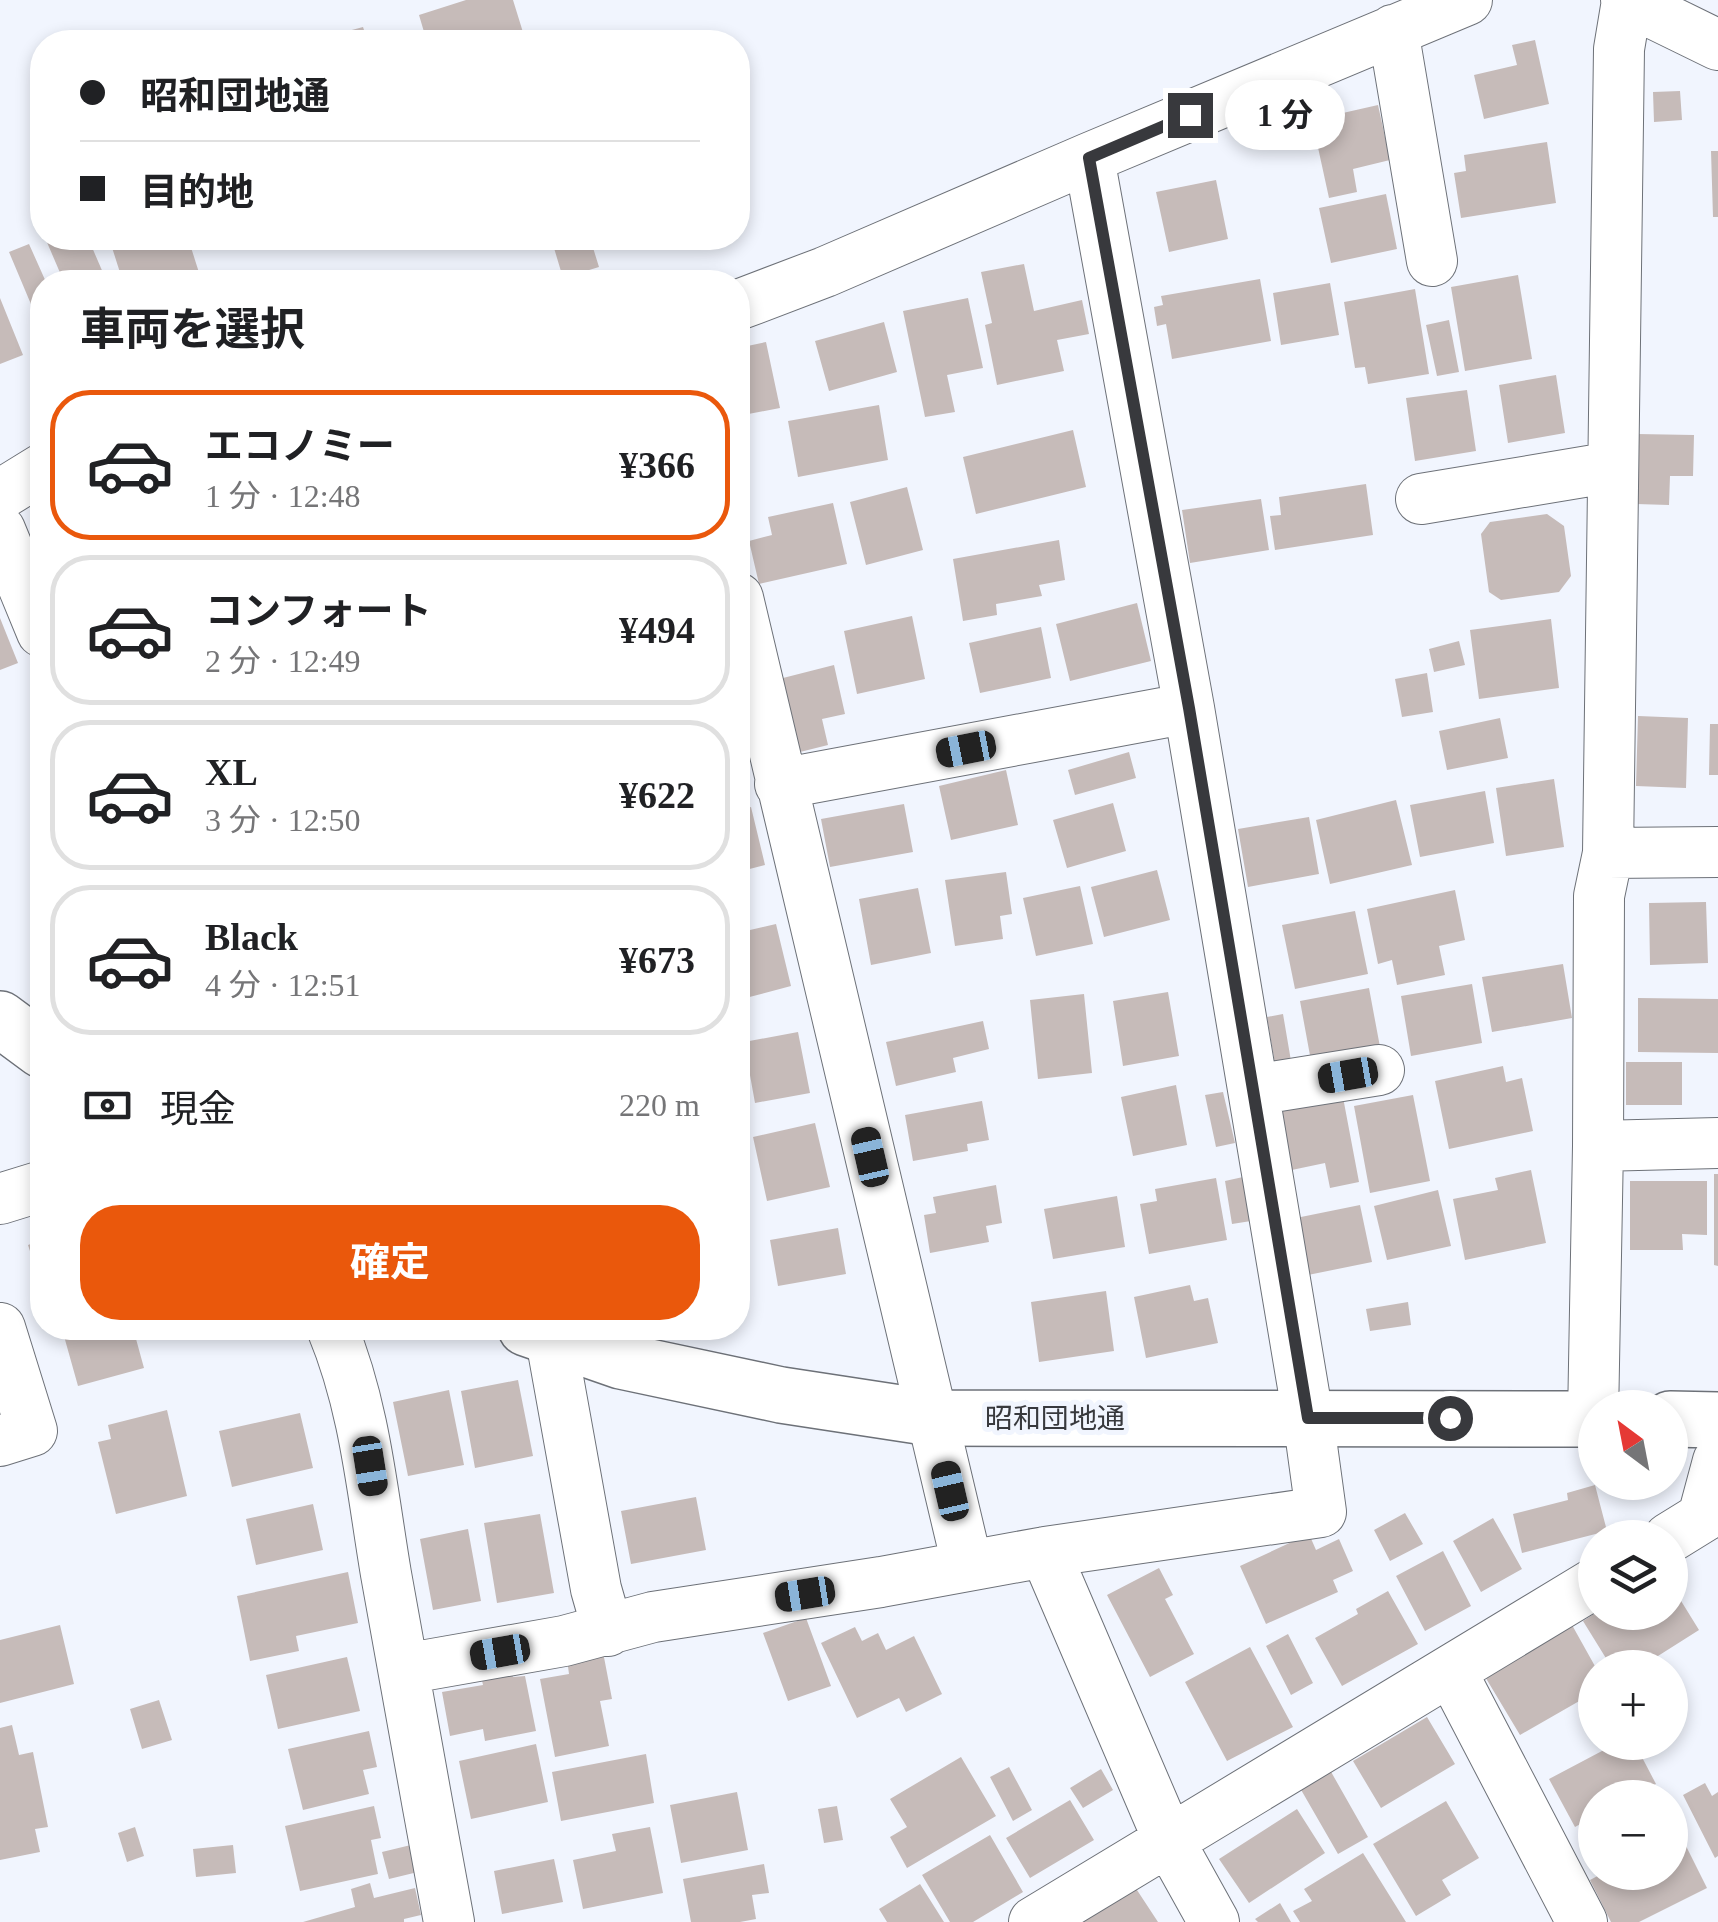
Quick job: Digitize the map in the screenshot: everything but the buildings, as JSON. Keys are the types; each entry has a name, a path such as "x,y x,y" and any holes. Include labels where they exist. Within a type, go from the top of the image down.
{"street":[{"path":"750,300 1466,0"},
{"path":"1594,1390 1599,896 1608,853 1619,49 1627,0 1718,45"},
{"path":"1393,30 1432,261"},
{"path":"404,1669 564,1641 653,1616 881,1582 967,1564 1322,1512 1189,708 1089,158"},
{"path":"1421,499 1612,467"},
{"path":"0,495 30,476"},
{"path":"0,530 30,603"},
{"path":"750,651 967,1564"},
{"path":"780,784 1189,708"},
{"path":"1608,853 1718,852"},
{"path":"0,1020 30,1041"},
{"path":"1254,1090 1379,1070"},
{"path":"1598,1146 1718,1143"},
{"path":"0,1198 30,1189"},
{"path":"0,1328 32,1432 0,1440"},
{"path":"337,1340 364,1430 449,1922"},
{"path":"544,1340 596,1590 608,1630"},
{"name":"昭和団地通","path":"565,1340 620,1361 782,1395 932,1418 1578,1418"},
{"path":"1688,1419 1718,1420"},
{"path":"1697,1533 1718,1461"},
{"path":"1045,1552 1169,1841 1214,1922"},
{"path":"1034,1922 1578,1593"},
{"path":"1451,1671 1582,1922"}],"route":[{"path":"1190,115 1089,158 1189,708 1308,1418 1450,1418"}]}
